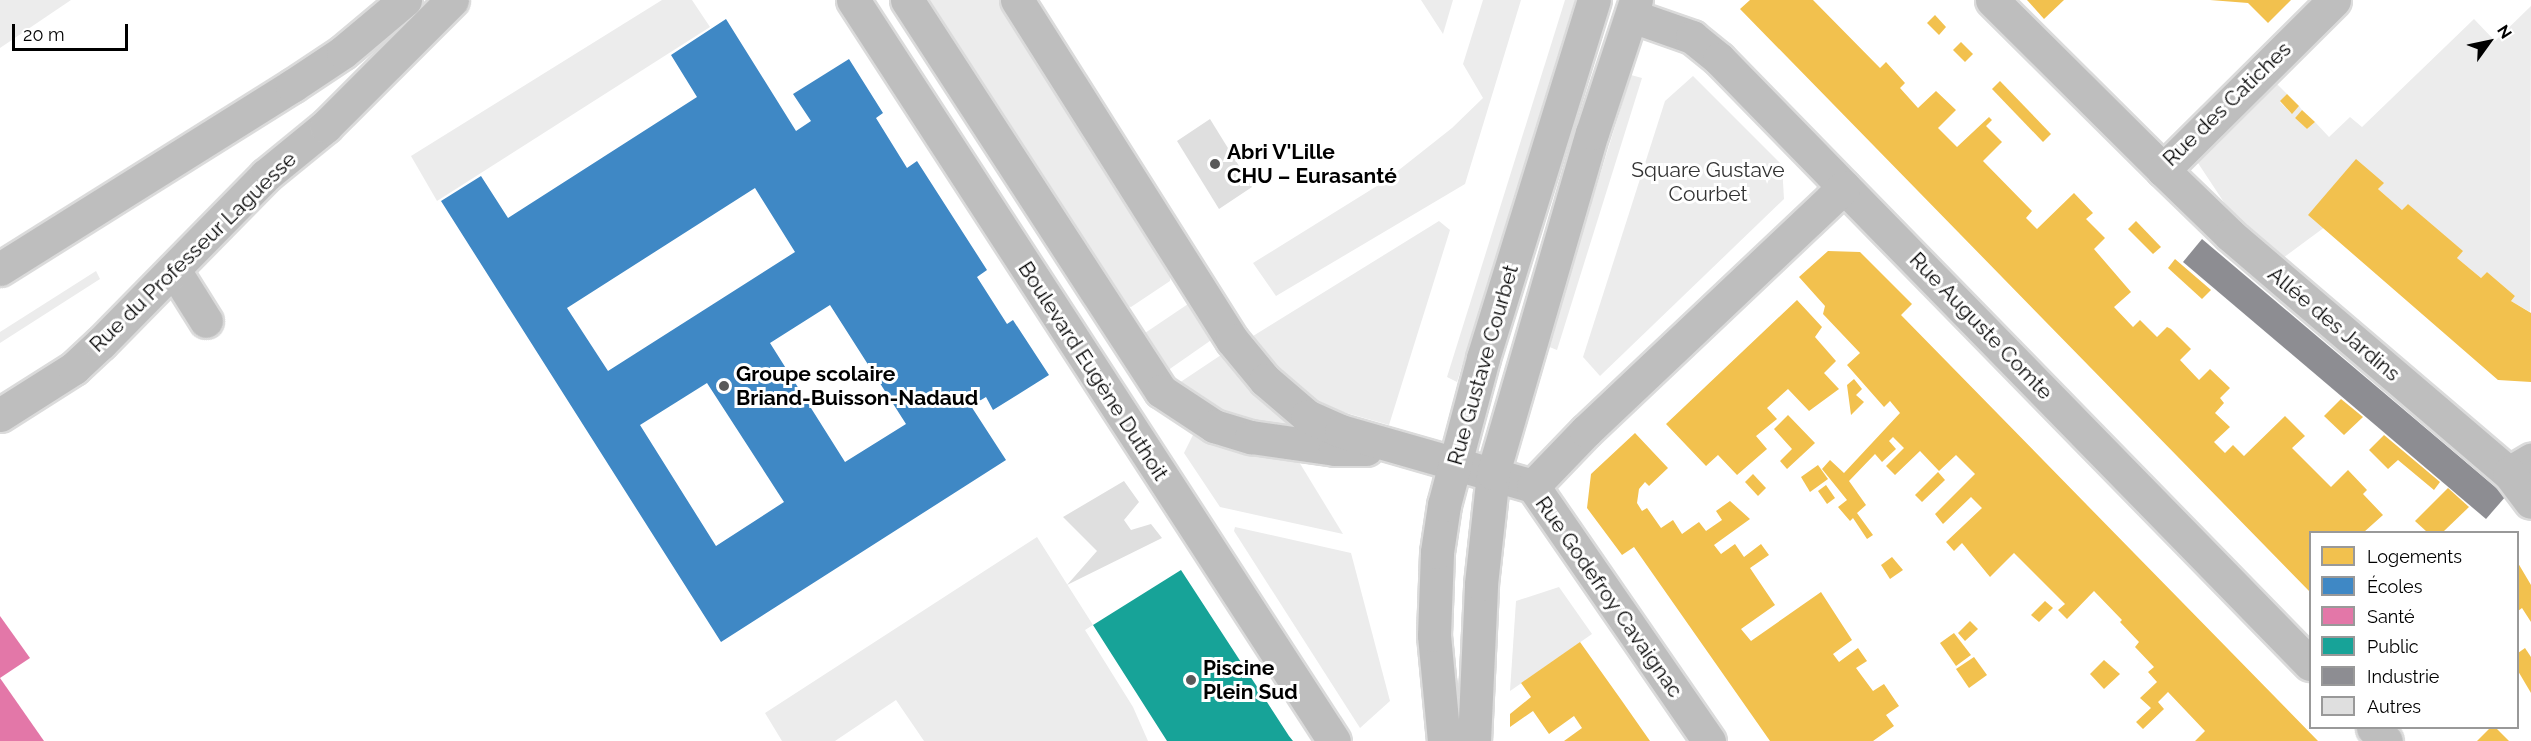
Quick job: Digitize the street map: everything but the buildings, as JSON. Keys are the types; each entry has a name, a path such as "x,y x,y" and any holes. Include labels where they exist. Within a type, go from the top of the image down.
{"street":[{"path":"0,269 292,86 343,52 405,0"},
{"name":"Rue du Professeur Laguesse","path":"0,415 74,368 266,175 326,126 452,0"},
{"name":"Boulevard Eugène Duthoit","path":"853,0 1334,741"},
{"path":"907,0 1161,391 1214,426 1251,437 1335,449 1392,448"},
{"path":"1017,0 1232,340 1265,380 1307,416 1392,448 1493,473"},
{"name":"Rue Gustave Courbet","path":"1444,741 1435,670 1437,552 1453,464 1594,0"},
{"name":"Rue des Catiches","path":"1992,0 2163,171 2334,0"},
{"name":"Rue Gustave Courbet","path":"1474,741 1483,565 1493,473 1586,155 1634,8"},
{"name":"Rue Auguste Comte","path":"1634,8 1692,38 1702,46 1844,187 2309,663"},
{"name":"Allée des Jardins","path":"2163,171 2212,219 2520,466 2531,502"},
{"path":"1533,486 1555,461 1844,187"},
{"path":"174,270 206,321"},
{"name":"Rue Godefroy Cavaignac","path":"1493,473 1533,486 1709,741"},
{"path":"2374,729 2386,741"}],"green space":[{"path":"0,0 71,0 0,48"},
{"path":"662,0 692,0 710,27 437,201 411,156"},
{"path":"923,0 1005,0 1172,263 1170,281 1131,307 1118,304"},
{"path":"1421,0 1453,0 1443,34"},
{"path":"1483,0 1521,0 1465,184 1276,296 1253,263 1385,181 1452,128 1483,98 1463,64"},
{"path":"1565,0 1575,0 1457,382 1447,377"},
{"path":"2531,6 2530,312 2511,301 2515,296 2487,272 2481,278 2457,258 2462,251 2408,204 2402,210 2378,189 2383,184 2283,258 2233,216 2196,160 2275,82 2287,94 2280,102 2291,113 2299,106 2302,110 2295,118 2307,129 2315,122 2329,137 2350,117 2362,127 2474,19 2495,41"},
{"path":"1631,75 1642,78 1557,350 1547,346"},
{"name":"Square Gustave Courbet","path":"1693,76 1782,165 1784,199 1600,376 1583,357 1665,101"},
{"path":"1439,221 1450,230 1389,425 1329,408 1294,389 1245,341"},
{"path":"96,271 100,279 0,343 0,332"},
{"path":"1188,304 1198,305 1217,336 1164,373 1143,341 1145,333"},
{"path":"1227,351 1301,424 1299,432 1219,414 1176,385"},
{"path":"1194,433 1293,452 1343,534 1220,507 1184,453"},
{"path":"1235,527 1351,553 1390,701 1360,728 1234,531"},
{"path":"1037,537 1093,625 1085,630 1133,707 1148,741 924,741 896,700 835,741 782,741 765,713"},
{"path":"1559,587 1592,634 1510,691 1516,601"}],"place":[{"name":"Abri V'Lille CHU – Eurasanté","path":"1215,164"},
{"name":"Groupe scolaire Briand-Buisson-Nadaud","path":"724,386"},
{"name":"Piscine Plein Sud","path":"1191,680"}]}
